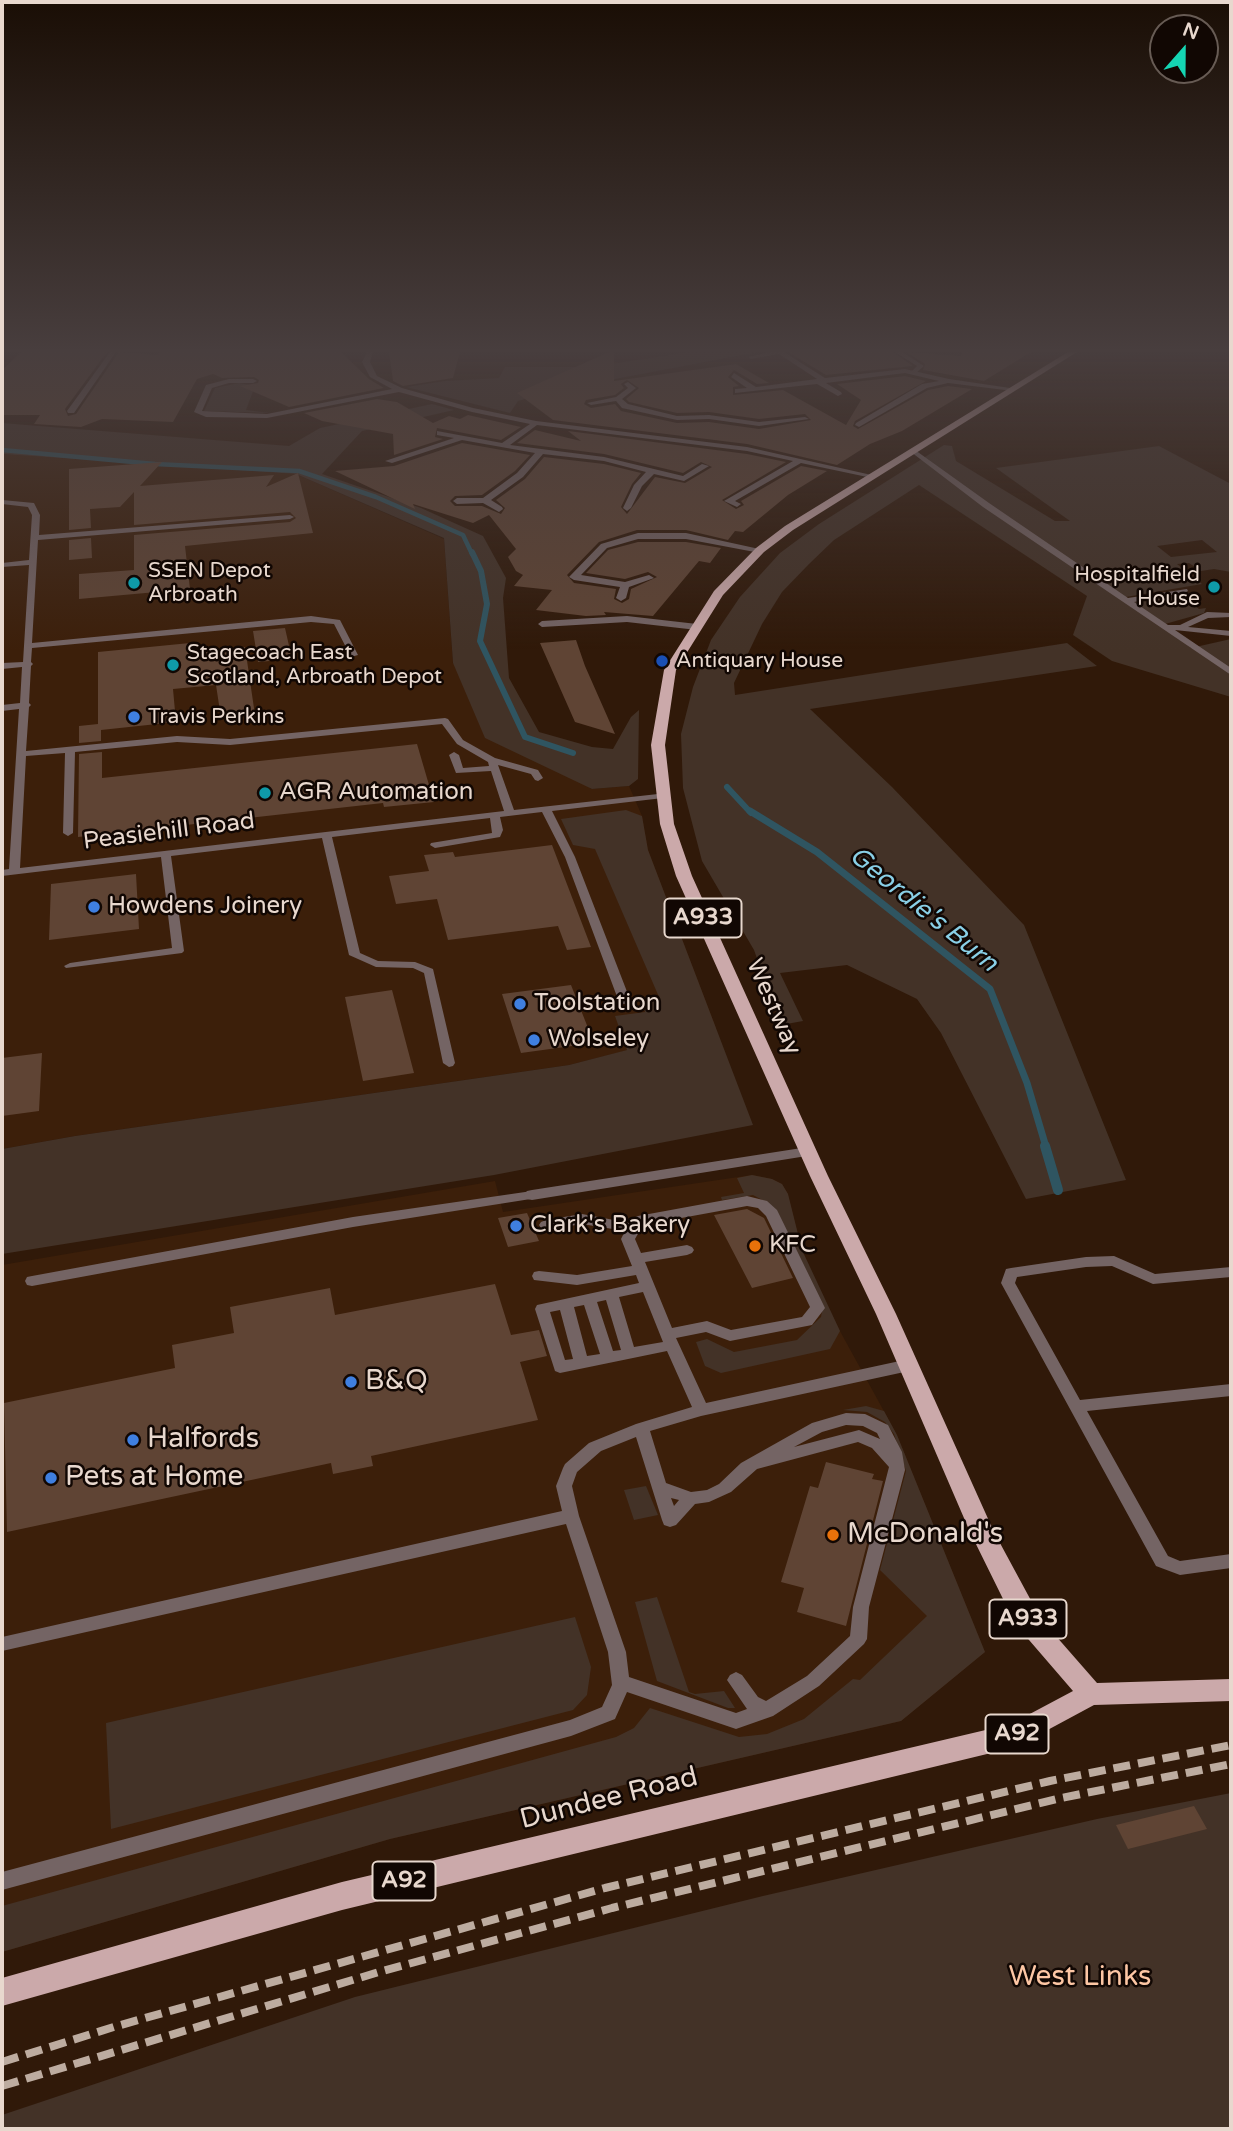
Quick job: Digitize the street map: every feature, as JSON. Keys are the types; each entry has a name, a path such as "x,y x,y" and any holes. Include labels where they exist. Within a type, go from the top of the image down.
{"main road":[{"name":"Westway","path":"911,451 789,528 760,550 718,593 670,670 658,745 667,824 684,876 808,1152 909,1366 982,1532 1032,1626 1091,1694"},
{"name":"Dundee Road","path":"2,1992 342,1896 1016,1735 1091,1694 1231,1690"}],"street":[{"path":"389,461 419,451"},
{"path":"457,501 485,500 520,475 541,451"},
{"path":"545,451 604,458 684,479 705,466"},
{"path":"758,451 872,476"},
{"path":"737,504 729,502 801,460"},
{"path":"627,508 638,485 652,471"},
{"path":"485,500 499,509"},
{"path":"649,578 625,585 574,577 604,546 638,536 686,536 760,550"},
{"path":"621,598 625,585"},
{"path":"532,1195 808,1152"}],"lane":[{"path":"915,451 986,505 1231,672"},
{"path":"2,502 31,505 36,515 29,664 14,872"},
{"path":"35,538 290,517"},
{"path":"2,565 34,562"},
{"path":"1126,601 1184,591"},
{"path":"1170,628 1191,624 1207,615 1231,615"},
{"path":"30,646 311,619 337,622 354,655"},
{"path":"542,624 627,619 696,627"},
{"path":"1170,628 1231,635"},
{"path":"2,666 29,664"},
{"path":"2,708 26,705"},
{"path":"22,754 177,739 230,742 445,721 460,742 493,764 510,813"},
{"path":"68,833 70,750"},
{"path":"454,755 458,771 493,764 535,772 538,778"},
{"name":"Peasiehill Road","path":"2,873 663,795"},
{"path":"545,808 570,856 625,1002"},
{"path":"435,845 496,835 498,830 494,814"},
{"path":"326,835 355,955 376,964 415,965 429,971 449,1063"},
{"path":"70,966 178,951 166,854"},
{"path":"33,1281 353,1222 532,1195"},
{"path":"546,1225 583,1219 635,1225 747,1202 762,1204 772,1213 818,1308 807,1321 730,1336 707,1326 629,1353 560,1367 542,1309 648,1286"},
{"path":"635,1225 628,1239 701,1410"},
{"path":"539,1276 576,1280 687,1250"},
{"path":"1231,1272 1153,1279 1114,1261 1086,1262 1011,1273 1008,1283 1162,1561 1180,1568 1231,1561"},
{"path":"611,1295 629,1353"},
{"path":"589,1300 608,1357"},
{"path":"566,1305 582,1363"},
{"path":"2,1881 571,1728 609,1713 621,1682 617,1652 571,1516 564,1486 571,1468 595,1447 641,1428 701,1410 909,1366"},
{"path":"1078,1406 1231,1390"},
{"path":"621,1682 726,1719 747,1719 767,1710 813,1681 858,1639 861,1607 883,1530 897,1465 883,1429 866,1420 846,1419 817,1427 752,1464 725,1488 709,1496 691,1497 661,1488"},
{"path":"641,1428 670,1520 691,1497"},
{"path":"2,1644 571,1516"},
{"path":"736,1680 752,1703 767,1710"}],"shaded area":[{"path":"2,454 296,474 444,539 453,663 591,789 629,786 642,816 648,850 716,1028 569,1065 75,1136 2,1149"},
{"path":"752,1175 782,1184 788,1194 802,1250 818,1291 897,1435 985,1652 901,1721 390,1839 2,1952 2,1265 495,1181 503,1212"}],"green space":[{"path":"2,451 343,451 322,474 421,508 483,536 506,578 503,598 509,678 539,732 592,747 613,749 631,717 639,710 638,779 629,786 592,789 485,738 453,663 444,538 296,474 2,454"},
{"path":"934,451 953,451 956,461 1055,521 1070,521 996,468 1119,451 1169,451 1231,484 1231,572 1214,569 1201,571 1189,563 1177,564 1202,584 1126,597 1133,602 1191,593 1196,597 1186,599 1199,609 1206,608 1204,613 1165,624 1191,648 1231,639 1231,697 1112,661 1073,635 1087,596 919,485 834,540 782,592 762,624 734,683 735,695 1067,643 1097,666 810,709 892,787 1024,925 1126,1180 1026,1199 941,1033 917,999 847,965 780,973 803,1021 781,1025 754,950 702,861 683,788 681,734 693,687 711,640 740,597 780,553 819,524","holes":["1202,540 1217,552 1171,557 1157,546"]},
{"path":"626,810 642,816 648,850 753,1125 494,1175 2,1254 2,1149 75,1136 569,1065 627,1050 615,1016 645,1012 641,1000 659,997 595,849 573,845 561,819"},
{"path":"752,1175 782,1184 788,1194 802,1250 840,1331 830,1349 721,1373 705,1366 696,1342 707,1339 734,1352 797,1340 821,1317 822,1311 768,1203 753,1195 722,1200 721,1197 744,1193 737,1178"},
{"path":"866,1406 884,1411 897,1435 985,1652 901,1721 390,1839 2,1952 2,1906 616,1737 634,1728 650,1708 739,1737 767,1734 804,1719 853,1679 860,1680 927,1616 880,1570 906,1471 894,1434 885,1422 867,1412 843,1410"},
{"path":"646,1486 658,1515 634,1520 624,1490"},
{"path":"657,1597 689,1692 695,1694 724,1691 735,1708 728,1708 657,1681 635,1602"},
{"path":"575,1617 591,1667 587,1695 573,1710 111,1829 106,1723"},
{"name":"West Links","path":"1231,1793 1231,2129 2,2129 2,2115 355,1997 763,1896 1097,1819"}],"building":[{"path":"437,451 510,451 530,455 515,471 482,495 455,496 450,501 455,506 482,506 501,514 505,508 496,500 525,479 544,457 604,464 641,473 632,484 621,507 627,514 655,477 685,483 712,467 701,462 683,473 584,451 727,451 786,462 722,500 736,509 744,505 741,501 801,466 827,471 788,495 743,532 735,531 728,540 686,530 637,530 599,542 567,575 574,583 616,589 614,599 622,603 629,599 631,589 657,577 648,572 625,579 586,573 608,550 638,542 686,542 721,548 710,563 699,561 653,616 604,612 606,615 586,616 536,610 552,590 514,586 523,575 516,571 508,557 516,549 489,515 473,523 413,504 415,509 335,471 394,466"},
{"path":"779,451 858,451 837,465"},
{"path":"162,462 140,486 274,475 266,487 298,473 313,533 185,546 190,589 79,599 79,574 134,570 134,535 290,522 296,518 290,512 134,525 134,492 120,507 90,509 91,528 69,530 69,469"},
{"path":"91,538 92,558 69,560 69,540"},
{"path":"285,628 292,659 258,662 253,631"},
{"path":"576,640 615,734 575,722 540,643"},
{"path":"190,643 191,652 245,647 255,715 221,718 216,685 173,689 176,722 101,730 101,741 79,743 79,726 98,724 98,652"},
{"name":"AGR Automation","path":"417,744 434,802 384,807 383,803 78,837 79,754 102,752 102,778"},
{"path":"552,845 591,947 567,950 558,926 448,940 437,899 396,904 389,876 429,871 424,855 453,852 455,857"},
{"name":"Howdens Joinery","path":"136,874 139,929 49,940 51,884"},
{"path":"571,985 594,1043 521,1053 502,994"},
{"path":"392,990 414,1073 363,1081 345,997"},
{"path":"42,1053 39,1111 2,1116 2,1058"},
{"name":"KFC","path":"747,1209 764,1218 793,1278 752,1288 714,1215"},
{"name":"Clark's Bakery","path":"527,1213 539,1241 508,1247 498,1218"},
{"name":"B&Q","path":"495,1284 511,1335 539,1330 547,1356 520,1362 538,1420 371,1456 373,1466 333,1474 331,1463 7,1532 4,1403 175,1368 172,1345 234,1333 230,1307 330,1288 335,1315"},
{"name":"McDonald's","path":"826,1462 874,1474 872,1479 883,1481 846,1626 797,1612 804,1588 781,1582 810,1486 818,1488"},
{"path":"1194,1806 1207,1829 1128,1849 1116,1825"}],"waterway":[{"name":"Geordie's Burn","path":"18,451 155,464 299,471 376,497 463,535 472,554"},
{"name":"Geordie's Burn","path":"472,552 481,571 487,604 480,641 525,737 573,753"},
{"name":"Geordie's Burn","path":"727,787 751,813"},
{"name":"Geordie's Burn","path":"750,811 817,852 990,989 1027,1083 1046,1147"},
{"name":"Geordie's Burn","path":"1045,1146 1058,1190"}],"railway":[{"path":"2,2062 117,2026 605,1888 1050,1781 1231,1745"},
{"path":"2,2086 379,1972 612,1908 1061,1798 1231,1764"}],"place":[{"name":"SSEN Depot Arbroath","path":"134,583"},
{"name":"Hospitalfield House","path":"1214,587"},
{"name":"Antiquary House","path":"662,661"},
{"name":"Stagecoach East Scotland, Arbroath Depot","path":"173,665"},
{"name":"Travis Perkins","path":"134,717"},
{"name":"AGR Automation","path":"265,793"},
{"name":"Howdens Joinery","path":"94,907"},
{"name":"Toolstation","path":"520,1004"},
{"name":"Wolseley","path":"534,1040"},
{"name":"Clark's Bakery","path":"516,1226"},
{"name":"KFC","path":"755,1246"},
{"name":"B&Q","path":"351,1382"},
{"name":"Halfords","path":"133,1440"},
{"name":"Pets at Home","path":"51,1478"},
{"name":"McDonald's","path":"833,1535"}]}
